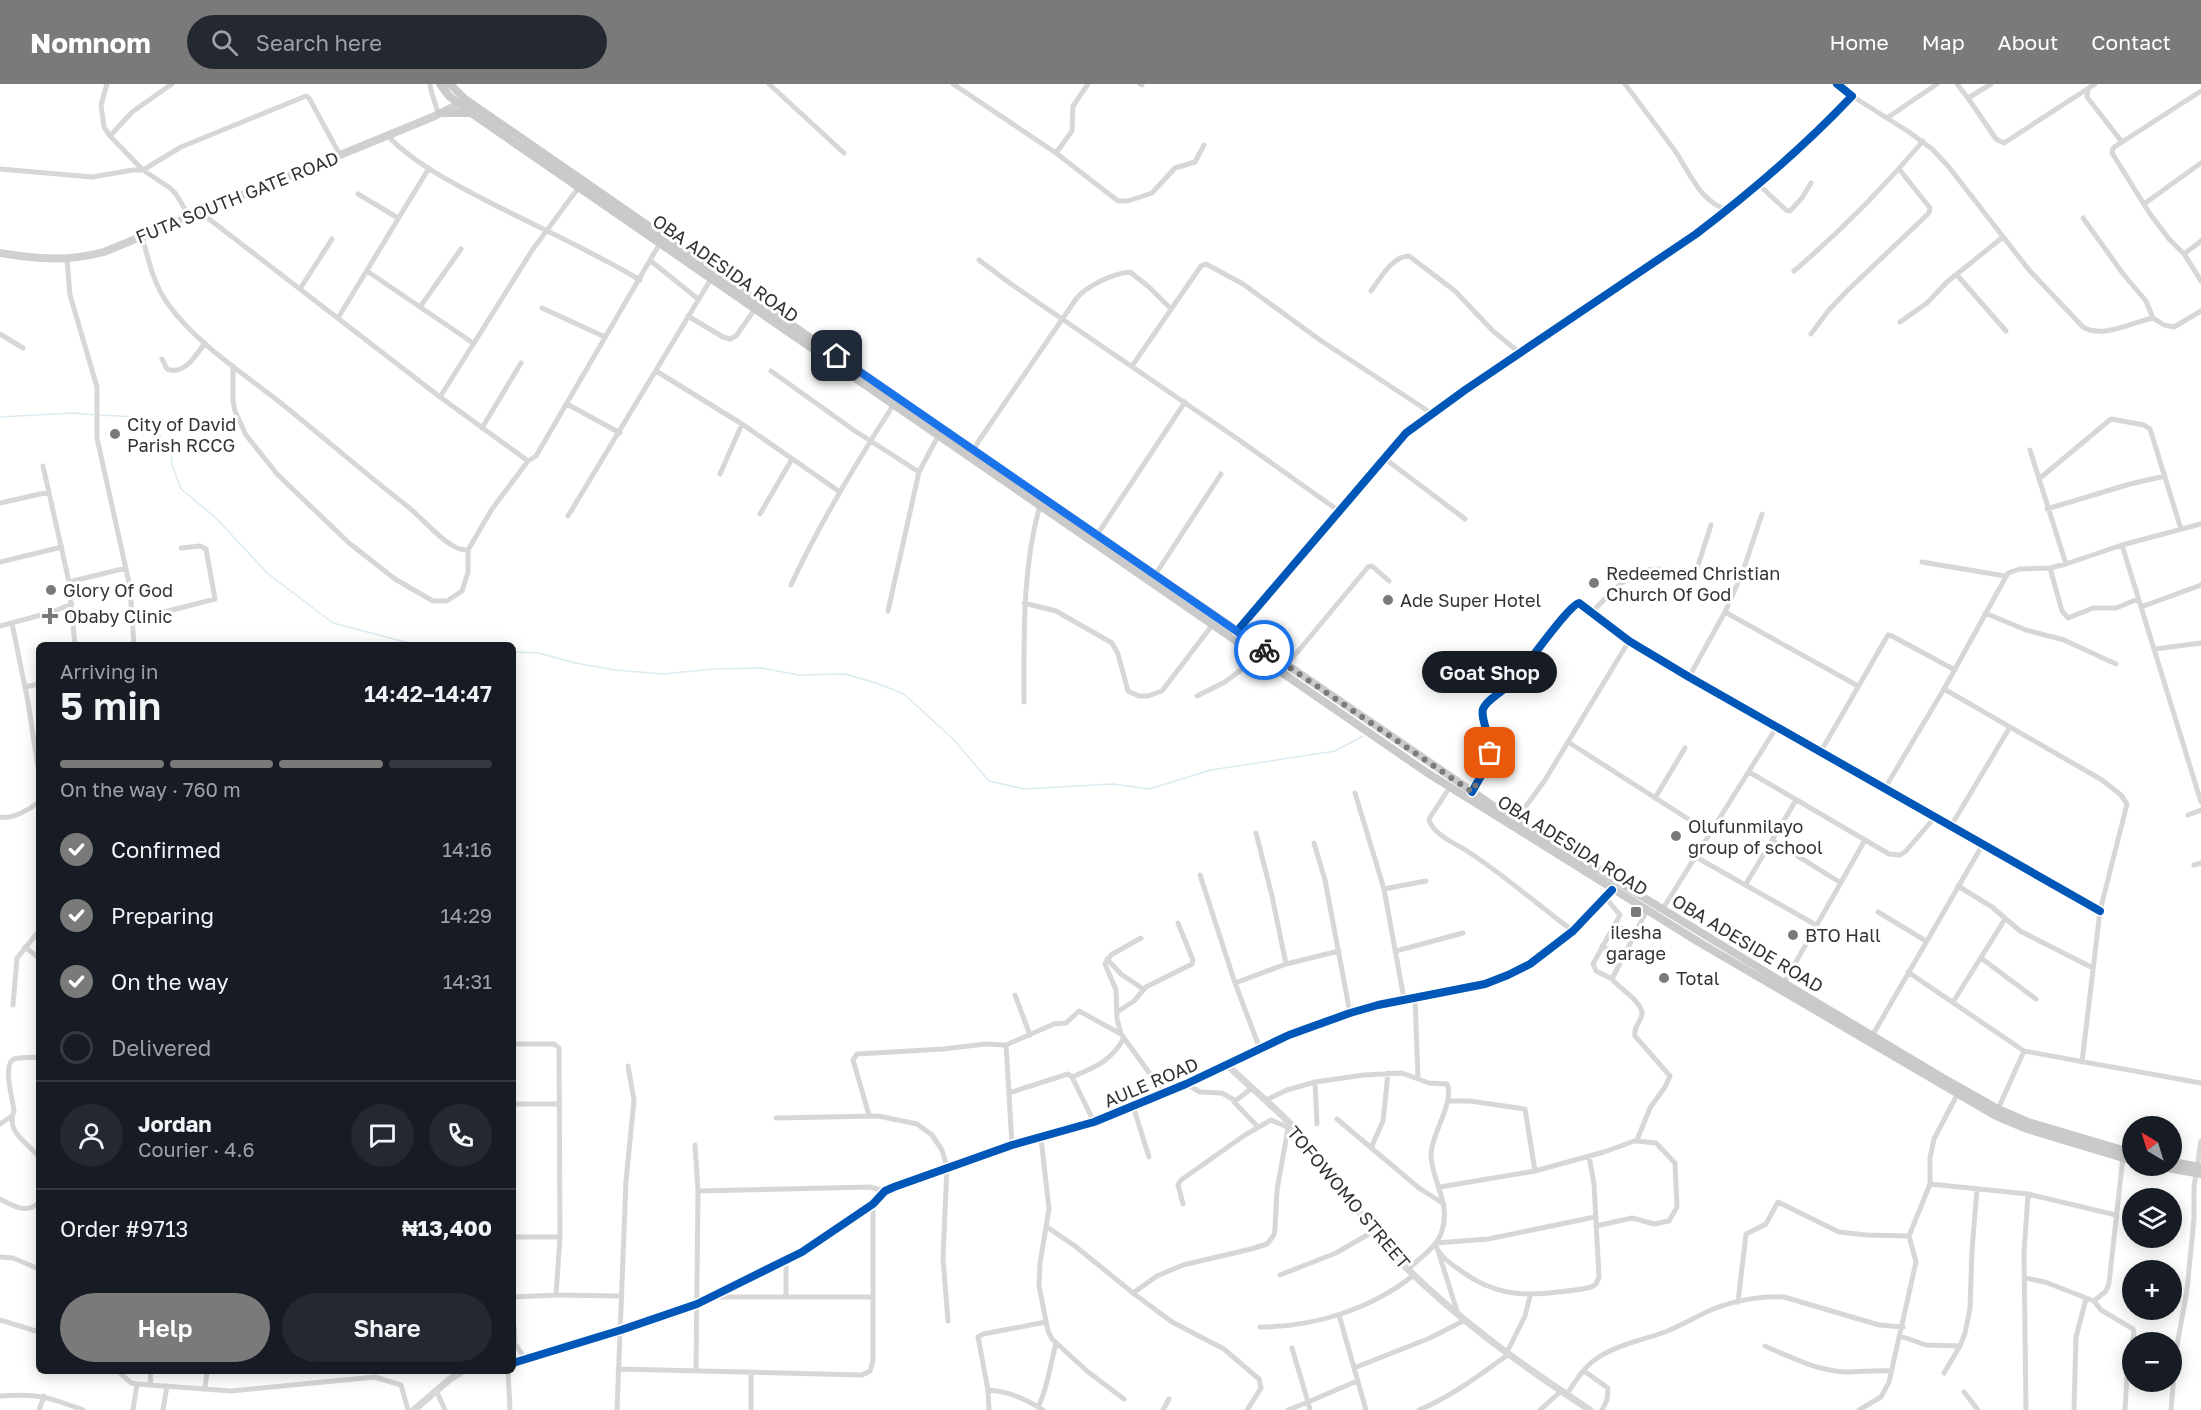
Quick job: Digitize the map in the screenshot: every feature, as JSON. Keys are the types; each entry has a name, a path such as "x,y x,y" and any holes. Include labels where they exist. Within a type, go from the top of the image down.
{"main road":[{"name":"OBA ADESIDA ROAD","path":"440,84 449,96 462,101 471,113 755,309 791,329 896,402 938,436 1042,502 1258,657 1283,669 1429,768 1450,787 1612,890 1767,977 1882,1046 1957,1095 2011,1123 2122,1153"},
{"path":"450,84 462,101 791,329"},
{"path":"439,114 449,96"},
{"name":"FUTA SOUTH GATE ROAD","path":"0,253 67,260 104,252 439,114 462,101"},
{"path":"439,114 471,113"},
{"path":"896,402 974,447 1042,502 1097,535 1237,631 1283,669"},
{"name":"OBA ADESIDE ROAD","path":"1429,768 1472,792 1767,977 1784,983 1872,1036 1882,1046 1998,1109 2028,1122 2122,1153"},
{"path":"2182,1165 2199,1171"},
{"path":"2182,1169 2199,1171"}],"street":[{"path":"107,84 101,105 104,127 143,170 170,188 189,216"},
{"path":"110,136 132,112 172,84"},
{"path":"430,84 430,94 439,114"},
{"path":"770,84 844,153"},
{"path":"953,84 1056,153 1121,201 1144,196 1156,189 1175,168 1195,162 1204,145"},
{"path":"1056,153 1072,131 1073,106 1088,84"},
{"path":"1625,84 1675,151 1700,190 1719,207 1728,210"},
{"path":"1837,84 1923,141 1948,166 2041,284 2088,330 2108,330 2153,318"},
{"path":"1887,118 1937,84"},
{"path":"1957,84 1996,138 2004,143 2095,84"},
{"path":"1968,98 1991,84"},
{"path":"2088,89 2088,97 2122,142"},
{"path":"2201,91 2113,148 2112,153 2144,204 2169,239 2184,254 2201,281"},
{"path":"0,169 92,177 143,170 181,147 306,96 340,155"},
{"path":"1237,631 1406,434 1431,413 1728,210 1818,131 1852,96"},
{"path":"2079,96 2088,97"},
{"path":"387,135 398,147 470,192 594,254 640,280"},
{"path":"1794,271 1826,244 1874,197 1923,141"},
{"path":"2144,204 2201,163"},
{"path":"338,318 429,168"},
{"path":"1811,334 1848,290 1885,258 1929,213 1930,208 1899,169"},
{"path":"1758,184 1786,210 1790,210 1802,198 1811,183"},
{"path":"440,397 545,231 579,187"},
{"path":"358,194 398,218"},
{"path":"200,212 440,397 528,460"},
{"path":"2083,218 2124,275 2146,301 2153,318 2164,325 2174,327 2186,322 2201,311"},
{"path":"142,236 153,275 167,303 205,343 420,516 451,545 460,550 468,550"},
{"path":"1900,321 1927,303 1956,275 2003,237"},
{"path":"300,289 332,239"},
{"path":"2184,254 2201,241"},
{"path":"233,366 233,401 240,422 252,443 277,474 308,505 377,566 420,596 441,602 455,597 462,591 468,572 468,550 492,509 528,460 536,456 660,243"},
{"path":"420,308 461,249"},
{"path":"1371,291 1398,259 1409,256 1455,291 1493,331 1520,353"},
{"path":"67,260 70,295 97,387 97,438 131,594 134,642"},
{"path":"979,260 1339,511"},
{"path":"651,261 698,299"},
{"path":"1132,366 1201,266 1206,264 1242,285 1320,340 1431,413"},
{"path":"367,271 473,343"},
{"path":"974,447 1076,298 1086,288 1128,271 1149,286 1172,309"},
{"path":"1956,275 2006,332"},
{"path":"568,516 711,279"},
{"path":"542,308 605,337"},
{"path":"688,316 723,338 730,339 736,336 755,309"},
{"path":"0,334 23,348"},
{"path":"162,359 167,369 175,372 194,357 205,343"},
{"path":"482,428 521,363"},
{"path":"656,371 742,424 840,492"},
{"path":"771,371 919,472"},
{"path":"791,585 808,547 896,402"},
{"path":"1097,535 1185,402"},
{"path":"567,404 620,433"},
{"path":"2039,479 2110,419 2147,426 2150,429 2181,529"},
{"path":"720,474 742,424"},
{"path":"888,611 919,472 938,436"},
{"path":"2030,450 2066,564"},
{"path":"1384,458 1465,519"},
{"path":"760,514 792,459"},
{"path":"44,466 69,582 75,642"},
{"path":"1155,575 1221,474"},
{"path":"2047,509 2165,476"},
{"path":"0,503 49,492"},
{"path":"1024,702 1024,603 1031,548 1042,502"},
{"path":"1689,677 1725,612 1743,571 1762,514"},
{"path":"1885,788 1955,670 2005,576 2011,571 2020,569 2050,568 2066,564 2201,524"},
{"path":"1592,612 1619,585 1631,577 1658,569 1695,575 1711,525"},
{"path":"133,620 215,600 206,549 200,546 181,548"},
{"path":"2122,546 2201,802"},
{"path":"0,562 62,547"},
{"path":"1922,562 2005,576"},
{"path":"1283,669 1368,567 1372,566 1389,581"},
{"path":"69,582 126,568"},
{"path":"2050,568 2062,611 2068,618 2093,608 2116,608 2138,599"},
{"path":"2141,607 2201,585"},
{"path":"1024,603 1056,611 1112,643 1118,654 1128,691 1138,696 1158,693 1166,687 1213,624"},
{"path":"1472,792 1488,762 1490,753 1489,737 1482,713 1484,707 1508,685 1575,604 1580,603 1629,641 1689,677 2100,911"},
{"path":"0,627 72,604"},
{"path":"1725,612 1858,686"},
{"path":"1985,613 2026,630 2064,640 2116,664"},
{"path":"12,623 36,755"},
{"path":"1820,753 1888,635 1955,670"},
{"path":"1516,820 1545,780 1629,641"},
{"path":"2155,649 2201,643"},
{"path":"1197,696 1225,682 1258,657"},
{"path":"25,687 36,685"},
{"path":"1944,689 2102,780 2121,795 2127,804 2100,911 2082,1062"},
{"path":"1952,826 2010,727"},
{"path":"1662,910 1776,728"},
{"path":"1568,742 1710,833"},
{"path":"1655,798 1685,748"},
{"path":"1749,772 1889,854 1900,855 1906,851 1935,817"},
{"path":"1450,787 1429,819 1429,823 1573,931"},
{"path":"1355,793 1384,889 1404,999"},
{"path":"1746,884 1796,800"},
{"path":"0,817 6,819 36,804"},
{"path":"2188,815 2201,810"},
{"path":"1256,832 1286,964"},
{"path":"1772,840 1841,883"},
{"path":"1784,983 1865,840"},
{"path":"1314,843 1326,880 1350,1012"},
{"path":"1872,1036 1983,844"},
{"path":"1696,857 1816,925"},
{"path":"2194,865 2201,863"},
{"path":"1200,874 1235,983 1260,1049"},
{"path":"1384,889 1426,881"},
{"path":"1958,886 2030,937 2093,968"},
{"name":"AULE ROAD","path":"516,1362 697,1304 802,1252 873,1204 885,1191 1012,1145 1094,1122 1350,1012 1475,986 1508,975 1530,964 1573,931 1612,890"},
{"path":"1606,898 1620,914 1593,961 1594,968 1627,992 1641,1010 1641,1017 1634,1028 1635,1036 1670,1076 1650,1108 1636,1140"},
{"path":"1612,979 1647,910"},
{"path":"1878,912 1926,941"},
{"path":"1953,1002 2005,919"},
{"path":"1117,1012 1134,1001 1143,989 1193,963 1178,923"},
{"path":"1615,924 1634,936"},
{"path":"1396,951 1463,933"},
{"path":"13,1005 15,966 19,954 36,934"},
{"path":"1141,938 1107,958 1105,964 1116,990 1117,1012 1123,1036 1164,1093"},
{"path":"1602,946 1622,958"},
{"path":"24,948 36,956"},
{"path":"1235,983 1286,964 1339,951"},
{"path":"1107,958 1121,974 1143,989"},
{"path":"1981,958 2036,999"},
{"path":"1908,972 2024,1051 2201,1083"},
{"path":"1015,995 1030,1035"},
{"path":"1415,997 1418,1078"},
{"path":"869,1115 853,1060 857,1054 986,1044 1006,1045 1054,1024 1063,1024 1079,1011 1123,1036"},
{"path":"1072,1077 1108,1059 1117,1050 1123,1036"},
{"path":"516,1044 558,1045 560,1062 560,1237 556,1295"},
{"path":"1006,1045 1012,1145"},
{"path":"1998,1109 2024,1051"},
{"path":"36,1057 14,1059 10,1062 8,1070 15,1134 36,1155"},
{"path":"617,1410 626,1181 634,1100 628,1065"},
{"name":"TOFOWOMO STREET","path":"1227,1065 1288,1125 1302,1135 1335,1175 1374,1232 1414,1275 1462,1318 1590,1410"},
{"path":"1371,1148 1383,1121 1388,1073"},
{"path":"1266,1101 1287,1090 1315,1082 1388,1073 1409,1074 1429,1083 1447,1084 1448,1101 1431,1155 1444,1204 1443,1230 1436,1244 1408,1269"},
{"path":"1009,1093 1068,1074 1072,1077 1094,1122"},
{"path":"1315,1082 1317,1124"},
{"path":"1186,1084 1200,1092 1222,1093 1234,1100 1258,1128"},
{"path":"1234,1100 1252,1088"},
{"path":"1859,1410 1881,1397 1886,1391 1903,1328 1916,1262 1909,1236 1930,1184 1930,1158 1934,1139 1957,1095"},
{"path":"1448,1101 1524,1108 1535,1171"},
{"path":"516,1104 560,1104"},
{"path":"1133,1106 1149,1157"},
{"path":"776,1118 869,1115 897,1119 926,1129 942,1150 947,1167 943,1258 948,1321"},
{"path":"0,1124 12,1116"},
{"path":"1337,1119 1419,1188 1444,1204"},
{"path":"1132,1293 1157,1276 1183,1265 1267,1244 1274,1234 1277,1190 1288,1125 1272,1120 1179,1181 1183,1204"},
{"path":"1041,1138 1049,1198 1039,1279 1050,1336 1087,1371 1125,1399"},
{"path":"1440,1187 1535,1171 1636,1140 1656,1143 1676,1163 1676,1212 1669,1221 1657,1224 1632,1218 1596,1226"},
{"path":"2171,1410 2176,1351 2190,1259 2201,1141"},
{"path":"695,1145 698,1191 696,1370"},
{"path":"1439,1253 1483,1285 1498,1290 1530,1296 1587,1288 1596,1284 1599,1277 1594,1184 1590,1156"},
{"path":"2094,1301 2106,1291 2109,1283 2122,1176"},
{"path":"1930,1184 2028,1194 2116,1215"},
{"path":"698,1191 870,1187 885,1191"},
{"path":"1944,1373 1960,1346 1970,1309 1977,1189"},
{"path":"2026,1410 2024,1232 2028,1194"},
{"path":"0,1199 27,1210 36,1205"},
{"path":"1738,1302 1746,1234 1766,1224 1778,1202 1839,1232 1909,1236"},
{"path":"618,1368 862,1375 870,1371 873,1361 873,1204"},
{"path":"1436,1244 1488,1239 1595,1217"},
{"path":"1047,1227 1075,1246 1132,1293 1172,1322 1224,1349 1259,1378 1261,1388 1247,1410"},
{"path":"1280,1275 1336,1253 1374,1232"},
{"path":"516,1237 560,1237"},
{"path":"1354,1368 1430,1338 1462,1318 1436,1244"},
{"path":"0,1257 13,1258 36,1268"},
{"path":"786,1261 786,1297"},
{"path":"1260,1327 1286,1327 1339,1315 1386,1295 1414,1275"},
{"path":"2025,1278 2045,1282 2094,1301 2101,1310 2133,1329 2126,1374 2125,1410"},
{"path":"516,1297 622,1296"},
{"path":"1419,1410 1472,1380 1508,1353 1525,1316 1530,1296"},
{"path":"1539,1410 1564,1393 1597,1358 1617,1348 1681,1326 1714,1309 1738,1302 1773,1296 1784,1297 1879,1325 1903,1328"},
{"path":"712,1297 873,1297"},
{"path":"2074,1410 2076,1337 2086,1299"},
{"path":"1339,1315 1366,1410"},
{"path":"0,1320 36,1331"},
{"path":"989,1410 988,1390 978,1337 983,1334 1046,1322"},
{"path":"1900,1336 1926,1345 1960,1346"},
{"path":"988,1390 1010,1393 1041,1409 1056,1344"},
{"path":"1765,1346 1797,1361 1819,1368 1848,1372 1891,1371"},
{"path":"1292,1348 1310,1410"},
{"path":"516,1349 526,1360"},
{"path":"1584,1371 1608,1388 1608,1400 1602,1410"},
{"path":"751,1373 751,1410"},
{"path":"121,1374 131,1383 137,1384 231,1391 374,1374 401,1385 408,1410"},
{"path":"150,1374 151,1385"},
{"path":"205,1389 207,1374"},
{"path":"414,1410 458,1374"},
{"path":"508,1374 510,1410"},
{"path":"1288,1410 1357,1381"},
{"path":"133,1410 137,1384"},
{"path":"163,1410 166,1386"},
{"path":"437,1392 445,1410"},
{"path":"1964,1392 1978,1410"},
{"path":"0,1396 44,1396 83,1410"},
{"path":"39,1410 44,1396"},
{"path":"1163,1410 1169,1399"}],"waterway":[{"path":"0,417 74,413 94,415"},
{"path":"99,415 136,417 156,429 171,454 172,465 181,489 216,518 267,573 333,623 406,642"},
{"path":"516,652 539,653 575,663 616,670 663,674 714,669 762,668 799,675 845,674 904,694 954,740 989,781 1024,789 1113,784 1149,789 1211,770 1335,751 1363,736"}],"cycle path":[{"path":"1237,631 1406,433 1465,390 1696,234 1737,202 1796,151 1852,96 1837,84"},
{"path":"1472,792 1485,769 1490,754 1484,724 1485,705 1510,683 1561,620 1579,603 1629,641 1689,677 2100,911"},
{"path":"516,1362 697,1304 802,1252 873,1204 885,1191 894,1187 1012,1145 1094,1122 1186,1084 1289,1035 1350,1013 1378,1005 1485,984 1508,975 1530,964 1573,931 1612,890"}],"way so far":[{"path":"1264,650 1472,792 1488,762 1490,753"}],"place":[{"name":"City of David Parish RCCG","path":"115,434"},
{"name":"Redeemed Christian Church Of God","path":"1594,583"},
{"name":"Glory Of God","path":"51,590"},
{"name":"Ade Super Hotel","path":"1388,600"},
{"name":"Obaby Clinic","path":"50,616"},
{"name":"Goat Shop","path":"1490,753"},
{"name":"Olufunmilayo group of school","path":"1676,836"},
{"name":"ilesha garage","path":"1636,912"},
{"name":"BTO Hall","path":"1793,935"},
{"name":"Total","path":"1664,978"}],"route":[{"path":"837,356 1264,650"}]}
